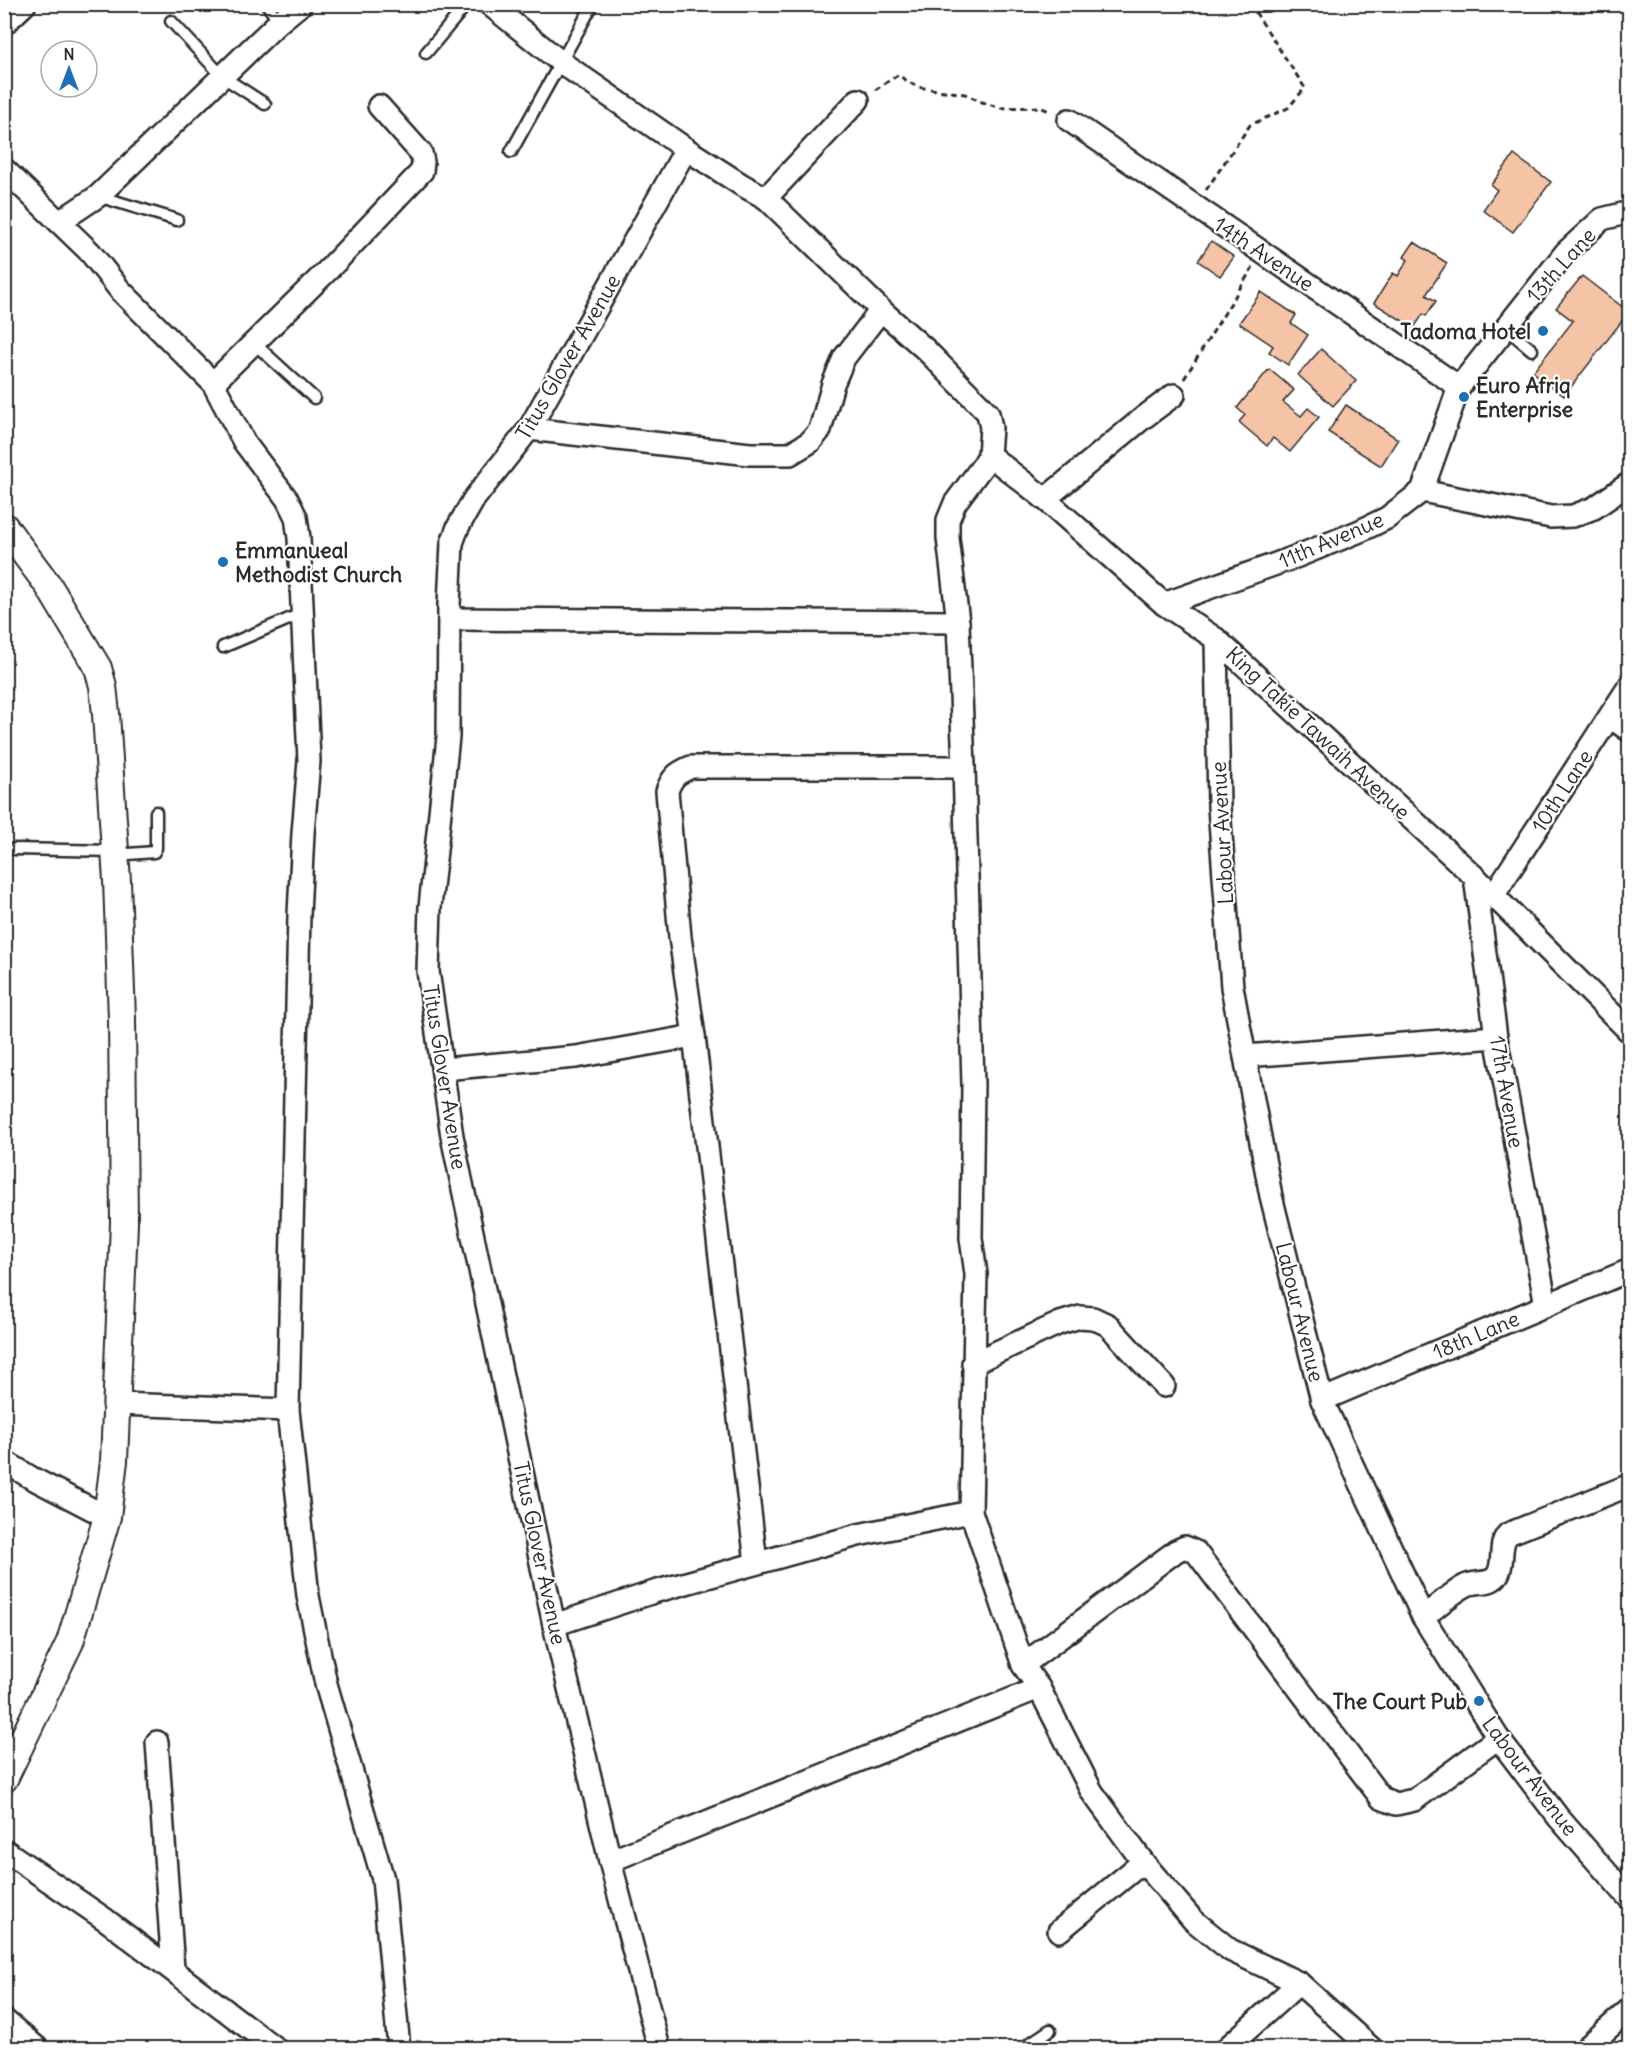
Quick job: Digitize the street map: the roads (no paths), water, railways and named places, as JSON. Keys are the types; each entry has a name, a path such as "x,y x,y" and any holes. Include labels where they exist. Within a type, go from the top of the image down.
{"street":[{"path":"4,24 26,4"},
{"path":"59,222 98,196 279,22 301,4"},
{"path":"489,4 562,63 686,149 766,198 881,310 926,350 988,413 991,428 989,455 955,503 948,520 958,622 973,1085 971,1238 976,1274 971,1512 1023,1665 1040,1688 1092,1792 1143,1862 1193,1920 1230,1950 1299,1983 1371,2049"},
{"path":"766,198 858,100"},
{"path":"213,383 329,269 422,171 421,153 379,106"},
{"name":"14th Avenue","path":"1070,120 1460,387"},
{"name":"Titus Glover Avenue","path":"659,2049 610,1861 554,1625 452,1136 428,971 430,907 448,737 452,543 474,499 529,429 686,149"},
{"path":"4,169 90,252 120,290 213,383 244,442 287,499 296,517 299,538 309,761 299,915 288,1410 308,1596 326,1684 383,1879 399,2049"},
{"name":"13th Lane","path":"1422,491 1460,387 1566,252 1602,219 1629,211"},
{"path":"529,429 750,454 790,454 810,442 820,430 844,358 881,310"},
{"path":"1045,499 1173,395"},
{"name":"King Takie Tawaih Avenue","path":"989,455 1045,499 1164,604 1216,639 1475,877 1629,1032"},
{"path":"1422,491 1551,517 1573,516 1594,508 1629,483"},
{"name":"11th Avenue","path":"1164,604 1360,531 1387,518 1422,491"},
{"path":"4,526 48,585 98,668 103,687 115,853 122,1019 124,1224 114,1461 107,1517 70,1641 4,1779"},
{"path":"449,619 958,622"},
{"name":"Labour Avenue","path":"1216,639 1219,807 1232,987 1271,1196 1322,1400 1424,1617 1498,1738 1558,1817 1629,1899"},
{"name":"10th Lane","path":"1493,896 1629,685"},
{"path":"1610,717 1629,731"},
{"path":"756,1563 694,1036 680,938 667,791 671,779 678,772 691,767 964,767"},
{"name":"17th Avenue","path":"1475,877 1496,1036 1546,1305"},
{"path":"443,1069 576,1057 694,1036"},
{"path":"1245,1056 1496,1036"},
{"name":"18th Lane","path":"1322,1400 1629,1270"},
{"path":"974,1363 1060,1323 1080,1317 1093,1318 1107,1325 1164,1386"},
{"path":"117,1404 288,1410"},
{"path":"4,1461 107,1517"},
{"path":"1424,1617 1464,1586 1491,1581 1497,1575 1502,1546 1508,1534 1629,1485"},
{"path":"554,1625 654,1592 858,1535 971,1512"},
{"path":"1023,1665 1176,1551 1185,1547 1196,1552 1381,1798 1396,1804 1414,1800 1498,1738"},
{"path":"610,1861 1040,1688"},
{"path":"157,1742 173,1969"},
{"path":"4,1850 173,1969 275,2049"},
{"path":"1059,1931 1143,1862"},
{"path":"1227,2049 1299,1983"},
{"path":"1586,2049 1629,2009"},
{"path":"4,2020 37,2049"}],"lane":[{"path":"267,4 279,22"},
{"path":"426,53 467,4"},
{"path":"511,152 562,63 592,4"},
{"path":"171,21 223,77 265,104"},
{"path":"98,196 177,220"},
{"path":"1506,328 1532,350"},
{"path":"254,343 314,398"},
{"path":"223,647 303,614"},
{"path":"14,849 115,853 154,852 156,812"},
{"path":"1023,2049 1050,2030"}],"place":[{"name":"Tadoma Hotel","path":"1543,331"},
{"name":"Euro Afriq Enterprise","path":"1464,397"},
{"name":"Emmanueal Methodist Church","path":"223,562"},
{"name":"The Court Pub","path":"1479,1701"}]}
